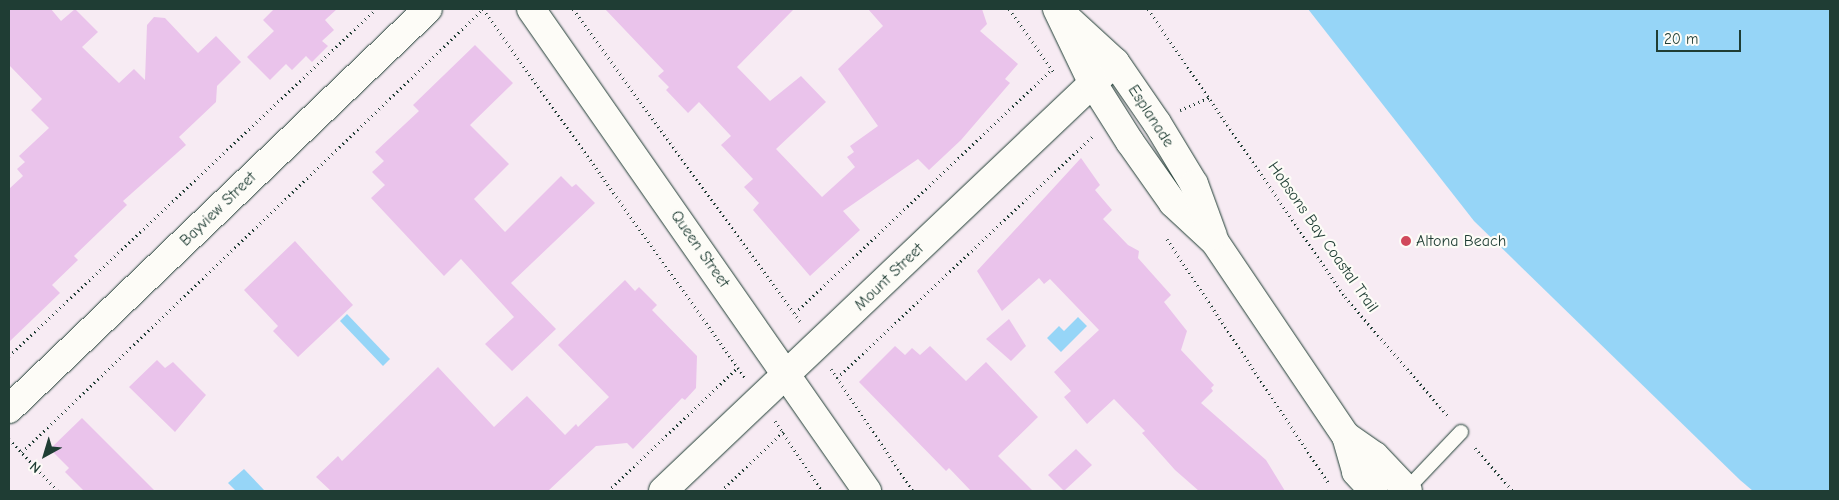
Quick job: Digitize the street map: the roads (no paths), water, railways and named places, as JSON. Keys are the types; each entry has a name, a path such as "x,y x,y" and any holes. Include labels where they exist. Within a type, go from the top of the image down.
{"street":[{"name":"Bayview Street","path":"9,409 428,9"},
{"name":"Queen Street","path":"531,9 788,373 867,491"},
{"name":"Esplanade","path":"1057,9 1115,62 1194,184 1215,242"},
{"name":"Esplanade","path":"1057,9 1092,82 1173,202 1215,242 1346,436 1356,472 1374,491"},
{"name":"Mount Street","path":"663,491 1115,62"},
{"name":"Esplanade","path":"1346,436 1375,456 1405,491"}],"lane":[{"path":"1405,491 1461,432"}],"water":[{"path":"1308,9 1830,9 1830,491 1753,491 1740,480 1474,221"},
{"path":"347,314 390,359 383,366 340,321"},
{"path":"1078,317 1087,326 1061,352 1047,338 1059,326 1064,331"},
{"path":"244,469 265,491 236,491 228,483"}],"place":[{"name":"Altona Beach","path":"1406,241"}]}
